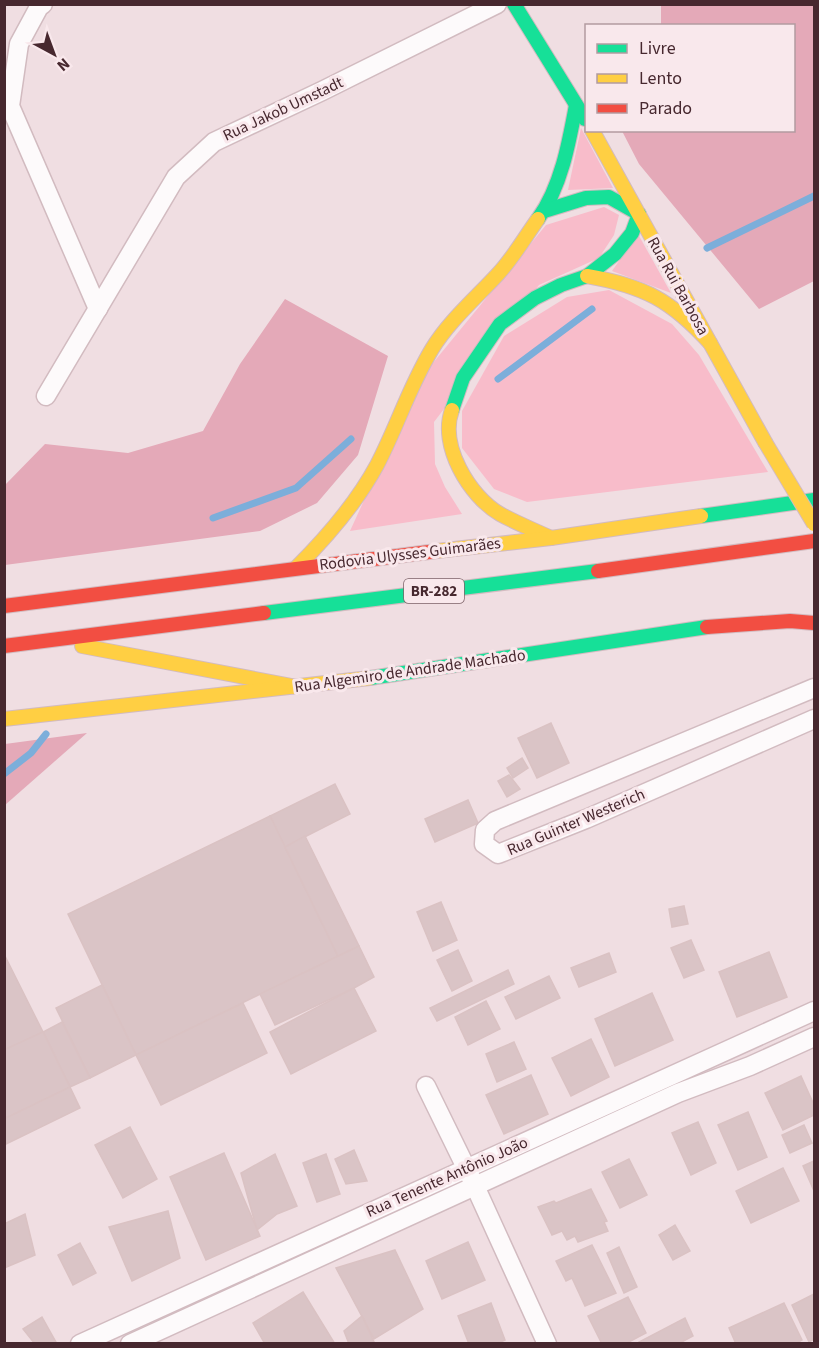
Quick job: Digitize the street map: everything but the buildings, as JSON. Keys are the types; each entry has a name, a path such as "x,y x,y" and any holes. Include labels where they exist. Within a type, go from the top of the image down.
{"main road":[{"path":"514,4 585,120"},
{"path":"296,568 330,534 365,485 378,463 410,388 433,346 473,298 499,273 544,211 569,142 576,105"},
{"name":"Rua Rui Barbosa","path":"593,132 765,442 814,524"},
{"path":"544,211 586,198 609,197 639,214 632,233 615,254 587,276 561,285 535,298 501,324 463,378 448,420 452,451 468,485 498,513 551,538"},
{"path":"587,276 616,280 644,289 669,303 691,321 710,343"},
{"name":"Rodovia Ulysses Guimarães","path":"4,606 551,538 814,500"},
{"name":"BR-282","path":"4,646 600,571 814,541"},
{"name":"Rua Algemiro de Andrade Machado","path":"4,719 215,694 355,681 715,626 790,621 814,623"},
{"path":"53,640 297,687"}],"street":[{"path":"43,4 19,44 10,106 98,309"},
{"name":"Rua Jakob Umstadt","path":"46,396 176,177 214,142 497,4"},
{"name":"Rua Guinter Westerich","path":"814,688 495,821 485,830 484,844 498,854 586,819 814,719"},
{"path":"762,710 774,737"},
{"path":"672,748 682,777"},
{"path":"572,789 586,819"},
{"name":"Rua Tenente Antônio João","path":"80,1344 814,1011"},
{"name":"Rua Tenente Antônio João","path":"131,1343 678,1093 750,1066 814,1037"},
{"path":"739,1045 750,1066"},
{"path":"670,1076 678,1093"},
{"path":"426,1086 475,1186 547,1344"},
{"path":"322,1234 331,1252"},
{"path":"219,1281 227,1299"},
{"path":"124,1323 131,1343"}],"shaded area":[{"path":"661,5 814,5 814,281 759,309 639,164 623,132 795,132 795,24 661,24"},
{"path":"581,128 613,188 568,190"},
{"path":"604,207 619,215 614,235 599,258 539,285 434,422 435,464 445,487 462,514 350,531 419,380 546,225"},
{"path":"638,234 671,293 612,271"},
{"path":"609,290 672,324 699,355 768,472 527,502 494,489 462,448 462,411 504,336 567,297"},
{"path":"285,299 388,356 358,455 317,503 260,531 5,565 5,485 45,444 128,453 203,431 240,364"},
{"path":"87,733 5,805 5,744"}],"waterway":[{"path":"707,248 814,196"},
{"path":"498,379 592,309"},
{"path":"213,518 296,488 351,439"},
{"path":"4,774 31,753 46,734"}],"traffic: fast":[{"path":"514,4 585,119"},
{"path":"538,219 558,179 576,105"},
{"path":"452,410 463,378 500,324 535,298 561,285 587,276 615,254 632,233 639,214 609,197 586,198 544,211"},
{"path":"701,516 814,500"},
{"path":"264,613 598,571"},
{"path":"370,678 707,627"}],"traffic: slow":[{"path":"593,132 765,442"},
{"path":"296,568 340,520 369,479 432,349 455,319 503,268 538,219"},
{"path":"587,276 625,285 655,297 682,316 710,343"},
{"path":"452,410 449,424 453,454 478,495 500,514 551,538"},
{"path":"765,442 814,524"},
{"path":"437,551 551,538 701,516"},
{"path":"82,646 297,687"},
{"path":"4,719 370,678"}],"traffic: jam":[{"path":"598,571 814,541"},
{"path":"4,606 437,551"},
{"path":"4,646 264,613"},
{"path":"707,627 790,621 814,623"}]}
